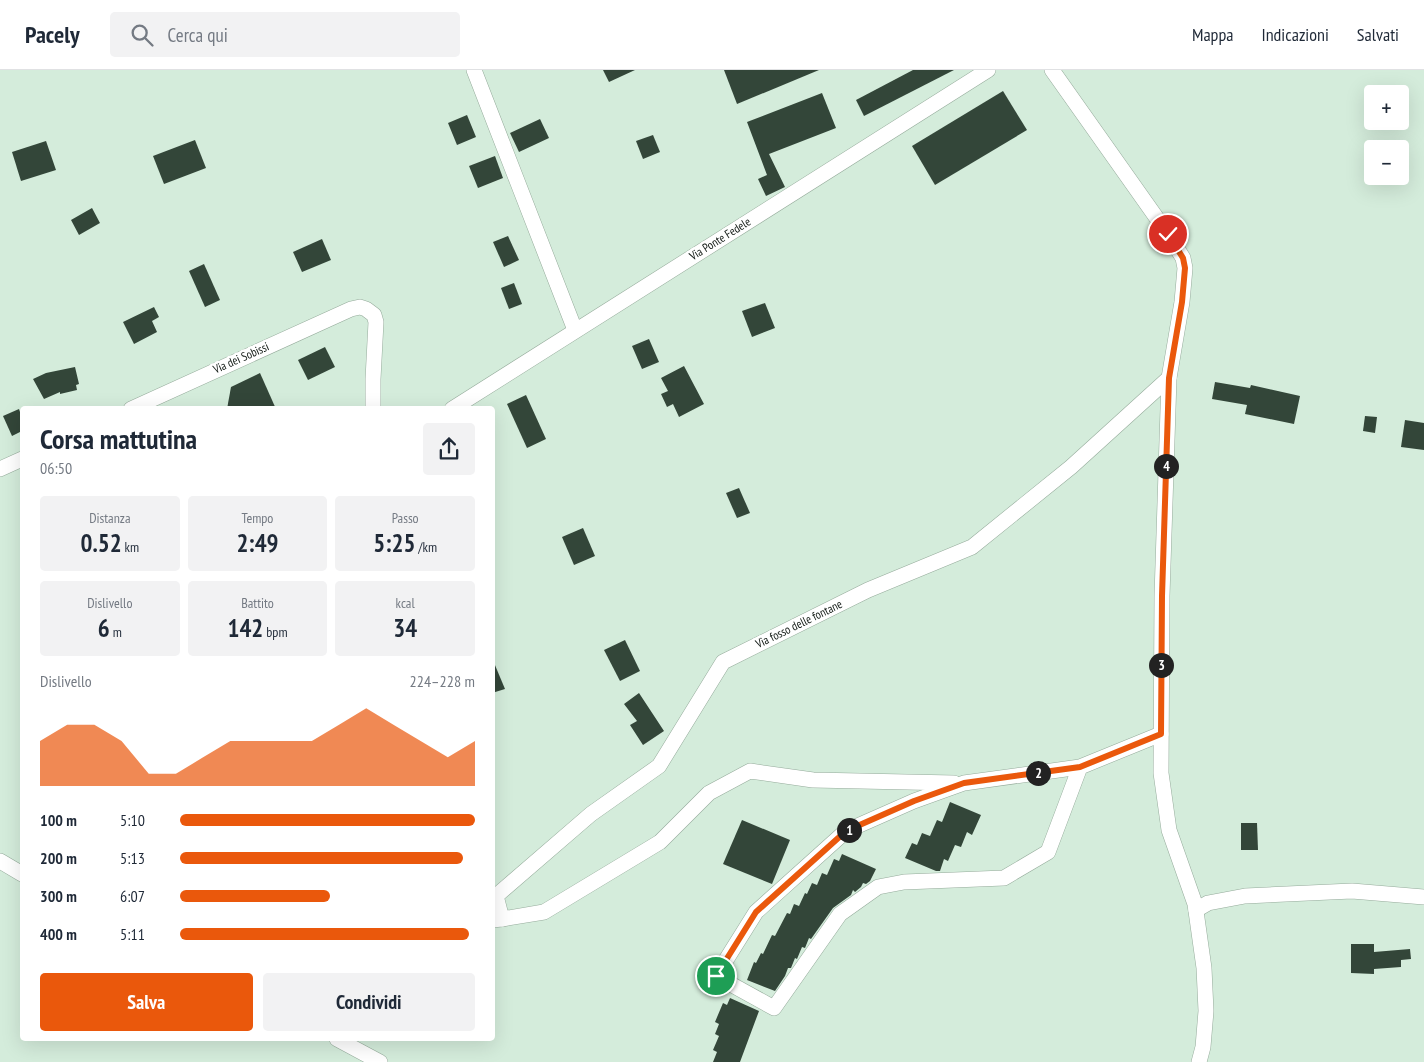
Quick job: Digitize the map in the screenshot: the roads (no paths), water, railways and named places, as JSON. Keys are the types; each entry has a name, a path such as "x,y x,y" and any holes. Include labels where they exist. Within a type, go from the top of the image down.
{"street":[{"path":"474,70 575,330"},
{"name":"Via Ponte Fedele","path":"457,406 988,70"},
{"path":"1052,70 1139,192 1183,258 1185,268 1182,302 1169,378 1162,596 1161,773 1166,817 1172,841 1192,892 1196,910 1206,996 1204,1040 1199,1062"},
{"name":"Via dei Sobissi","path":"138,406 351,309 360,307 374,315 376,322 373,406"},
{"name":"Via fosso delle fontane","path":"498,920 496,896 591,814 659,766 722,662 868,590 972,547 1071,467 1169,378"},
{"path":"0,469 20,460"},
{"path":"498,920 544,912 553,907 660,842 709,793 750,771 813,780 964,783 1080,767 1161,734"},
{"path":"964,783 914,801 846,831 756,912 716,976 774,1008 840,914 878,887 904,882 1004,878 1048,852 1080,767"},
{"path":"0,861 20,873"},
{"path":"1196,910 1208,903 1245,896 1352,890 1424,897"},
{"path":"341,1041 380,1062"}]}
